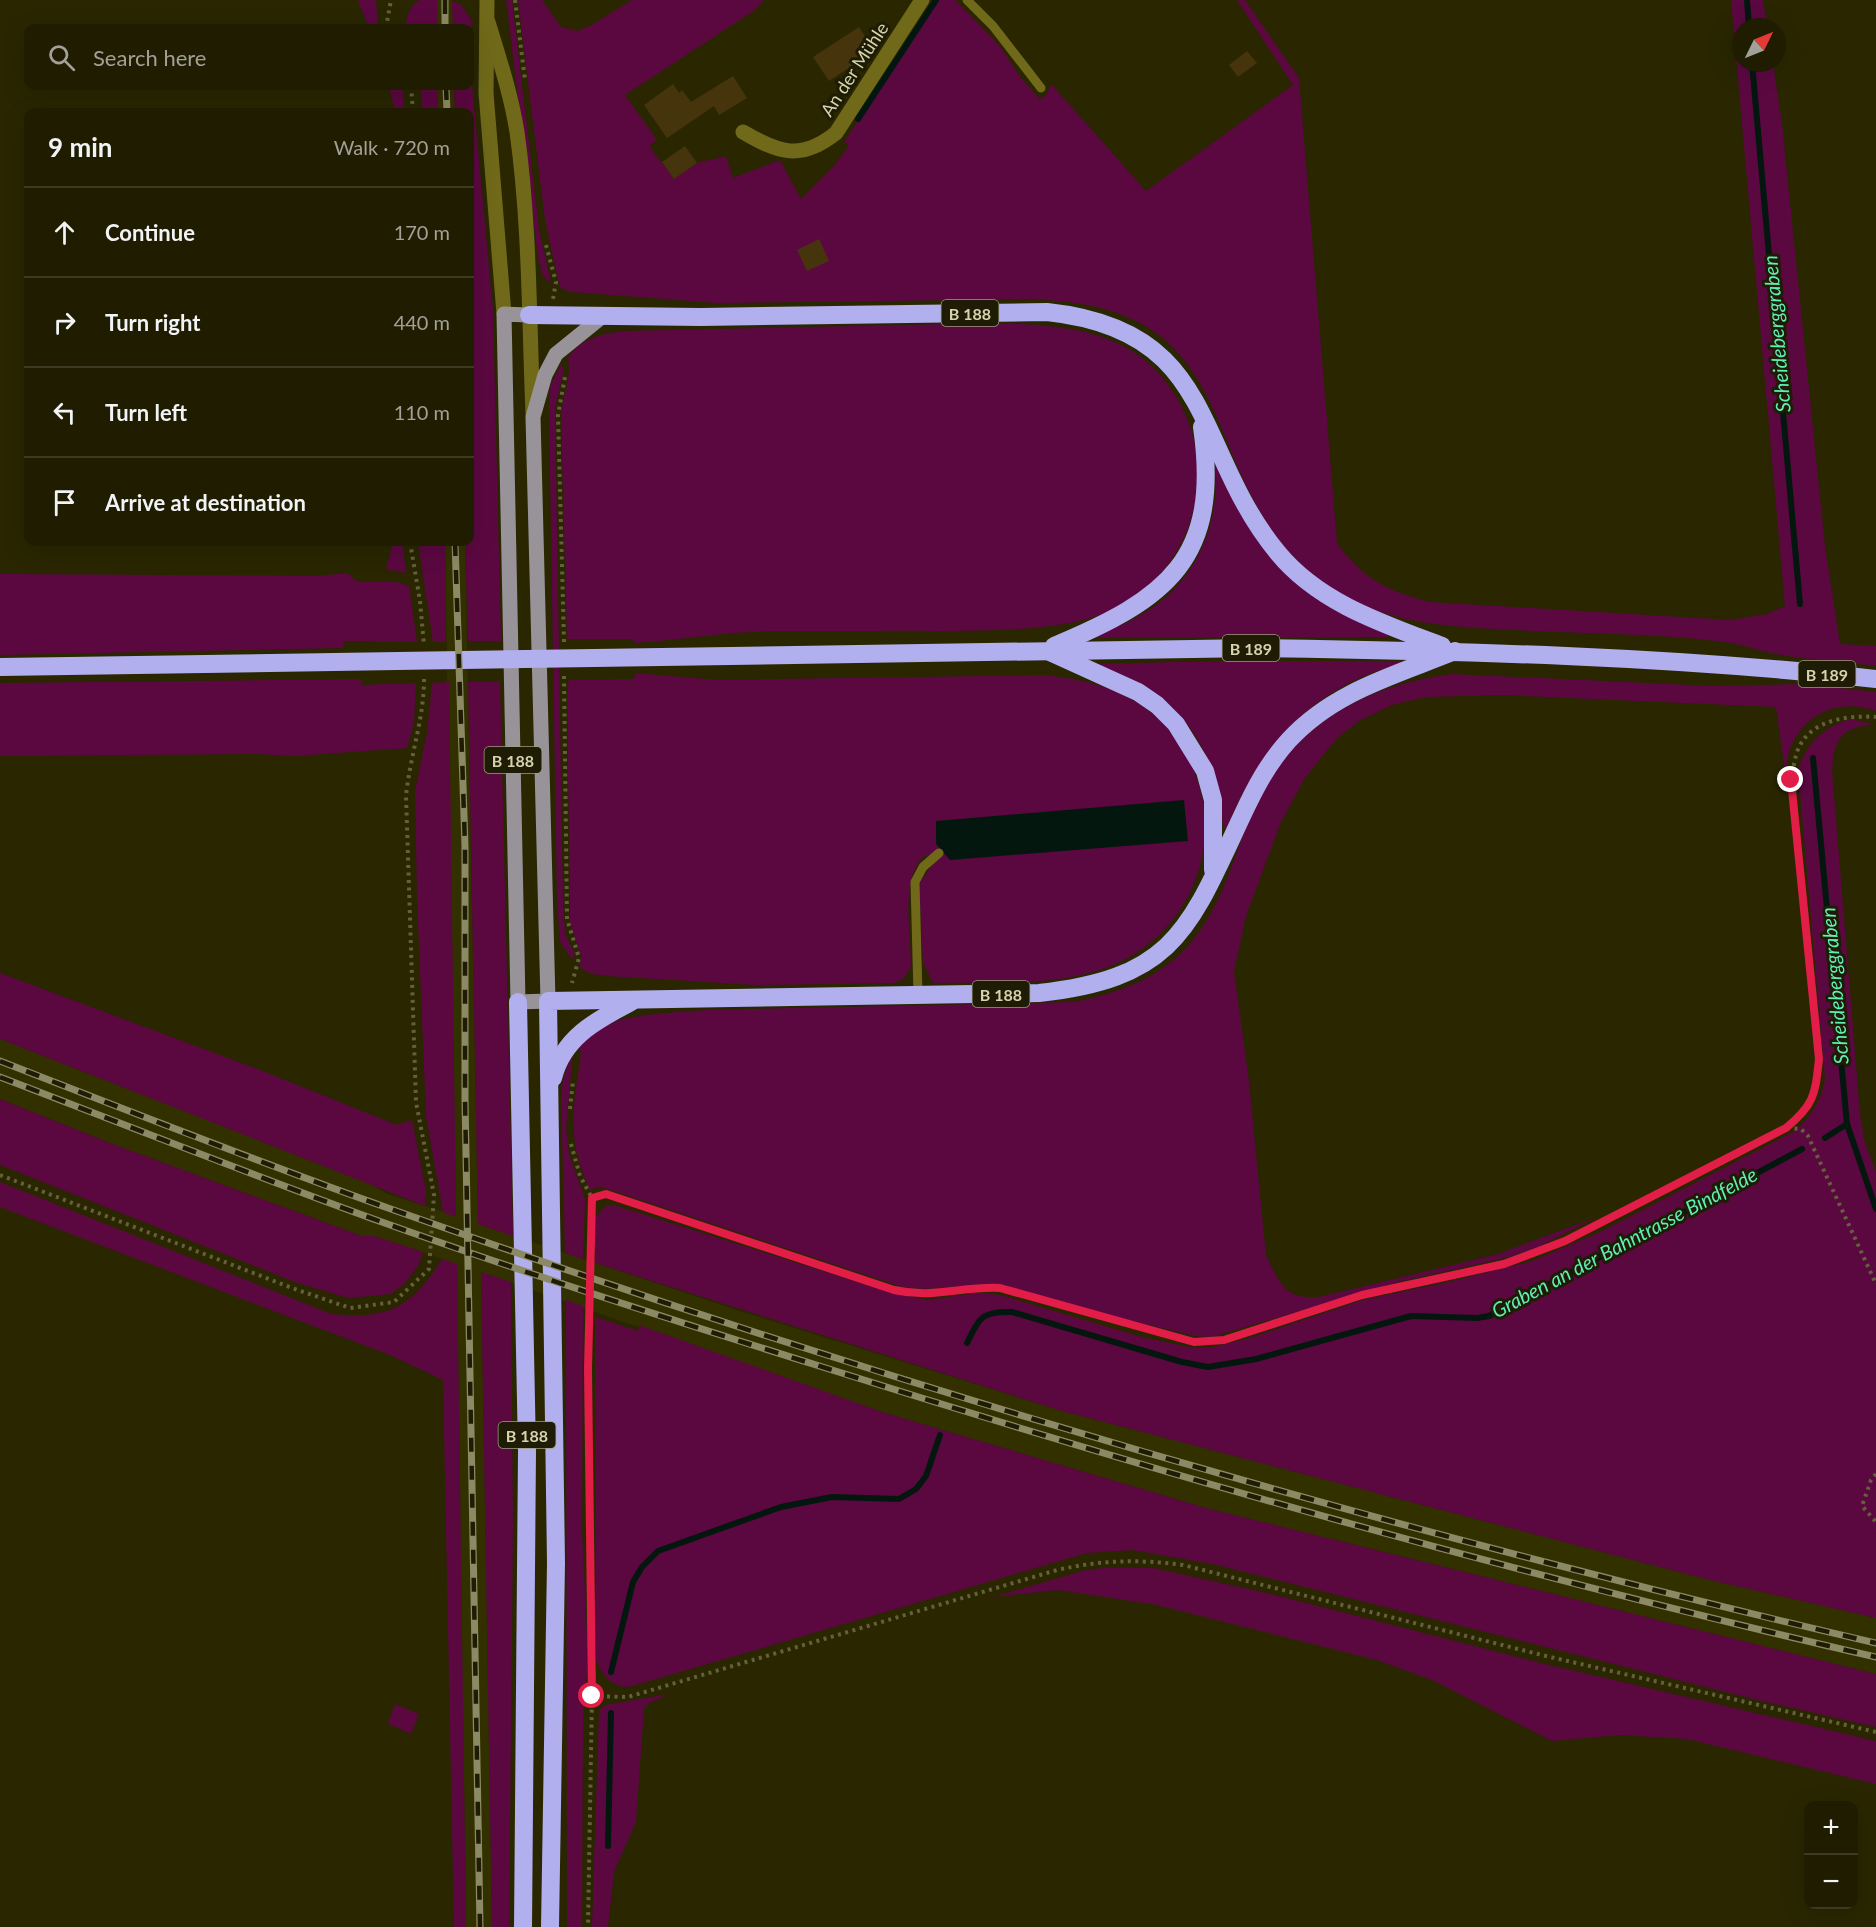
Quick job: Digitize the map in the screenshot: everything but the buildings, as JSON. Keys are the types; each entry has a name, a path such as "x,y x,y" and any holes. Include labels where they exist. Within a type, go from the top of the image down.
{"highway":[{"name":"B 188","path":"0,667 382,663 1046,649 1104,625 1130,610 1165,583 1180,565 1201,521 1207,493 1208,463 1200,410 1177,371 1146,344 1101,321 1047,312 603,316"},
{"path":"539,315 603,316"},
{"path":"1200,410 1248,508 1268,541 1294,571 1344,605 1382,623 1455,651"},
{"name":"B 188","path":"550,1927 556,1541 548,1001 1039,993 1102,983 1130,972 1153,959 1191,920 1212,877 1213,800 1205,771 1176,724 1138,692 1046,649"},
{"name":"B 189","path":"1046,649 1455,651 1778,668 1876,679"},
{"path":"1212,877 1258,780 1291,738 1316,714 1344,696 1455,651"},
{"path":"550,1091 556,1067 568,1044 593,1022 636,1000"},
{"name":"B 188","path":"518,1002 527,1451 523,1927"}],"main road":[{"path":"487,0 486,93 504,314 539,315 525,228 517,133 509,90 488,22"},
{"name":"An der Mühle","path":"743,132 765,145 788,152 810,150 836,134 922,0"},
{"name":"B 188","path":"504,314 518,1002 548,1001 533,417 539,315"},
{"name":"B 188","path":"533,417 546,375 556,354 603,316"}],"lane":[{"path":"967,0 993,26 1041,88"},
{"path":"918,995 915,882 922,867 939,853"}],"path":[{"path":"388,24 391,0"},
{"path":"514,0 526,92"},
{"path":"411,90 413,108"},
{"path":"539,315 555,282 544,237"},
{"path":"556,354 565,362 567,368 558,415 564,654"},
{"path":"411,546 422,612 424,655"},
{"path":"565,666 567,920 579,958 567,1001"},
{"path":"0,1175 292,1288 350,1308 394,1302 429,1269 434,1195 416,1102 406,796 409,768 421,721 424,678"},
{"path":"592,1198 606,1194 894,1290 929,1295 980,1287 1000,1288 1194,1342 1208,1343 1362,1295 1471,1272 1534,1254 1565,1241 1786,1128 1801,1116 1815,1094 1819,1059 1791,780 1797,751 1809,734 1829,721 1855,716 1876,717"},
{"path":"569,1115 574,1075"},
{"path":"1786,1128 1802,1129 1808,1136 1876,1284"},
{"path":"570,1137 580,1176 592,1198 588,1369 592,1696 588,1927"},
{"path":"1876,1474 1871,1480 1862,1506 1876,1522"},
{"path":"592,1696 628,1697 1057,1570 1092,1563 1145,1560 1183,1565 1546,1656 1876,1732"}],"shaded area":[{"path":"358,0 376,0 378,24 367,24"},
{"path":"420,0 437,0 437,24 406,24 413,5"},
{"path":"437,0 452,0 453,24 437,24"},
{"path":"506,0 512,0 539,229 551,283 543,276 538,257"},
{"path":"518,0 542,0 561,27 577,31 590,26 632,0 764,0 755,10 625,95 657,140 649,146 674,179 697,163 726,156 733,178 780,160 801,199 833,167 849,146 844,142 939,0 955,0 999,45 1021,78 1040,99 1046,95 1051,84 1146,191 1293,85 1237,0 1245,0 1299,78 1337,543 1356,566 1377,582 1401,593 1430,602 1731,620 1767,614 1785,606 1737,72 1774,72 1782,124 1825,546 1840,644 1876,646 1876,666 1781,655 1733,643 1692,638 1492,629 1423,622 1379,611 1357,603 1323,583 1298,562 1276,537 1251,495 1207,396 1194,373 1178,353 1158,335 1134,320 1096,307 1031,299 717,303 572,292 560,288 545,220"},
{"path":"1731,0 1763,0 1766,18 1733,18"},
{"path":"452,1 460,4 471,19 471,24 453,24"},
{"path":"390,90 402,90 405,108 394,108"},
{"path":"420,90 438,90 438,108 423,108"},
{"path":"438,90 454,90 455,108 438,108"},
{"path":"454,90 472,90 493,311 501,641 468,641 465,546 474,546 474,108 455,108"},
{"path":"998,323 1051,326 1100,336 1144,359 1162,377 1178,400 1191,431 1197,462 1196,494 1189,524 1176,553 1157,578 1132,599 1103,614 1079,621 1023,629 762,632 634,643 633,639 567,639 561,417 569,373 568,358 585,341 623,331"},
{"path":"561,364 564,370 555,408 563,903 565,934 575,954 572,959 560,942 557,902 549,404 550,387"},
{"path":"1215,464 1219,464 1247,523 1282,570 1304,590 1329,607 1388,633 1388,637 1091,638 1091,635 1120,625 1146,612 1168,595 1187,574 1201,551 1211,524 1215,495"},
{"path":"392,546 403,546 406,573 386,569"},
{"path":"419,546 445,546 446,642 433,642"},
{"path":"445,546 465,546 478,1224 743,1312 1062,1411 1706,1579 1876,1618 1876,1674 1206,1508 885,1413 481,1272 492,1927 466,1927 457,1264 374,1236 362,1236 110,1143 0,1099 0,1039 370,1184 388,1194 456,1216"},
{"path":"347,573 357,582 396,582 409,586 417,642 343,641 344,648 0,655 0,574 318,576"},
{"path":"1401,661 1402,664 1371,673 1343,687 1317,703 1294,724 1255,772 1227,829 1223,828 1219,797 1211,768 1200,743 1185,721 1166,702 1143,686 1117,673 1087,664"},
{"path":"635,673 718,680 1043,675 1089,682 1117,692 1144,707 1156,717 1182,747 1198,781 1205,817 1203,853 1192,887 1174,919 1147,945 1113,965 1092,972 1047,981 933,983 923,962 919,884 935,861 931,856 924,856 912,878 908,908 911,966 904,978 895,983 755,985 592,974 580,968 581,956 570,922 567,690 569,680 634,679"},
{"path":"1452,674 1713,686 1802,684 1876,692 1876,711 1851,706 1839,707 1817,715 1799,732 1792,744 1785,772 1776,707 1503,695 1425,697 1392,705 1359,721 1337,738 1305,778 1281,822 1246,916 1234,971 1249,1081 1266,1256 1280,1282 1298,1296 1319,1297 1498,1254 1597,1217 1540,1246 1509,1257 1398,1282 1211,1337 1196,1336 1120,1318 1002,1285 977,1284 928,1289 903,1287 605,1188 598,1187 590,1190 577,1154 574,1138 574,1107 581,1053 577,1045 595,1030 606,1024 634,1017 706,1010 1075,1002 1132,985 1169,963 1193,940 1203,926 1219,897 1259,799 1277,769 1298,743 1323,722 1351,704 1382,691"},
{"path":"361,679 362,685 416,683 414,722 407,748 295,756 258,754 0,756 0,683"},
{"path":"500,681 513,1236 478,1224 468,682"},
{"path":"449,682 456,1217 443,1212 426,1116 415,791 427,733 432,683"},
{"path":"1850,719 1873,724 1853,729 1841,737 1835,750 1832,770 1860,1114 1864,1139 1876,1173 1876,1618 1706,1579 1062,1411 595,1263 595,1217 607,1205 614,1205 885,1291 927,1300 978,1293 1000,1295 1142,1337 1193,1348 1209,1348 1250,1338 1363,1300 1532,1261 1598,1233 1795,1131 1811,1114 1818,1101 1825,1078 1798,770 1806,751 1817,737"},
{"path":"1184,800 1188,841 950,860 936,844 936,821"},
{"path":"0,973 260,1070 397,1125 412,1120 426,1192 425,1206 0,1039"},
{"path":"573,1052 566,1128 569,1154 585,1199 583,1259 565,1253 561,1094 563,1079"},
{"path":"0,1099 110,1143 362,1236 374,1236 423,1252 418,1266 405,1283 391,1294 348,1298 295,1282 0,1165"},
{"path":"0,1182 331,1314 368,1315 397,1307 420,1289 442,1259 457,1264 466,1927 454,1927 443,1380 390,1355 0,1207"},
{"path":"481,1272 511,1282 513,1526 509,1927 492,1927"},
{"path":"566,1300 583,1306 582,1529 588,1657 583,1720 582,1927 567,1927"},
{"path":"595,1317 638,1331 639,1325 885,1413 1206,1508 1876,1674 1876,1727 1758,1700 1213,1564 1133,1550 1087,1553 629,1687 617,1685 604,1675 596,1659"},
{"path":"1153,1568 1267,1593 1545,1664 1876,1741 1876,1784 1687,1739 1621,1735 1552,1741 1432,1680 1377,1660 1157,1605 1058,1590 993,1597 1086,1570"},
{"path":"669,1694 649,1703 644,1708 636,1822 614,1872 608,1927 592,1927 599,1710 605,1705"},
{"path":"395,1704 419,1714 411,1734 388,1724"}],"waterway":[{"path":"858,119 936,0"},
{"name":"Scheideberggraben","path":"1747,0 1748,18"},
{"name":"Scheideberggraben","path":"1753,72 1800,604"},
{"name":"Scheideberggraben","path":"1813,758 1847,1124 1876,1209"},
{"name":"Graben an der Bahntrasse Bindfelde","path":"1825,1138 1847,1124"},
{"name":"Graben an der Bahntrasse Bindfelde","path":"967,1343 983,1317 994,1313 1012,1312 1182,1362 1208,1367 1256,1359 1411,1316 1477,1318 1489,1316 1802,1149"},
{"name":"Graben an der Bahntrasse Bindfelde","path":"611,1672 633,1582 642,1567 658,1551 781,1507 832,1497 899,1499 916,1489 926,1476 940,1435"},
{"name":"Graben an der Bahntrasse Bindfelde","path":"608,1846 611,1713"}],"railway":[{"path":"445,0 445,24"},
{"path":"446,90 447,108"},
{"path":"455,546 465,846 465,1099 480,1927"},
{"path":"0,1061 388,1208 571,1271 940,1391 1313,1500 1688,1598 1876,1643"},
{"path":"0,1077 284,1186 435,1241 659,1315 1088,1449 1481,1559 1876,1657"}],"route":[{"path":"592,1696 588,1369 592,1198 606,1194 894,1290 929,1295 980,1287 1000,1288 1194,1342 1208,1343 1224,1340 1362,1295 1471,1272 1534,1254 1565,1241 1786,1128 1801,1116 1815,1094 1819,1059 1791,780"}]}
